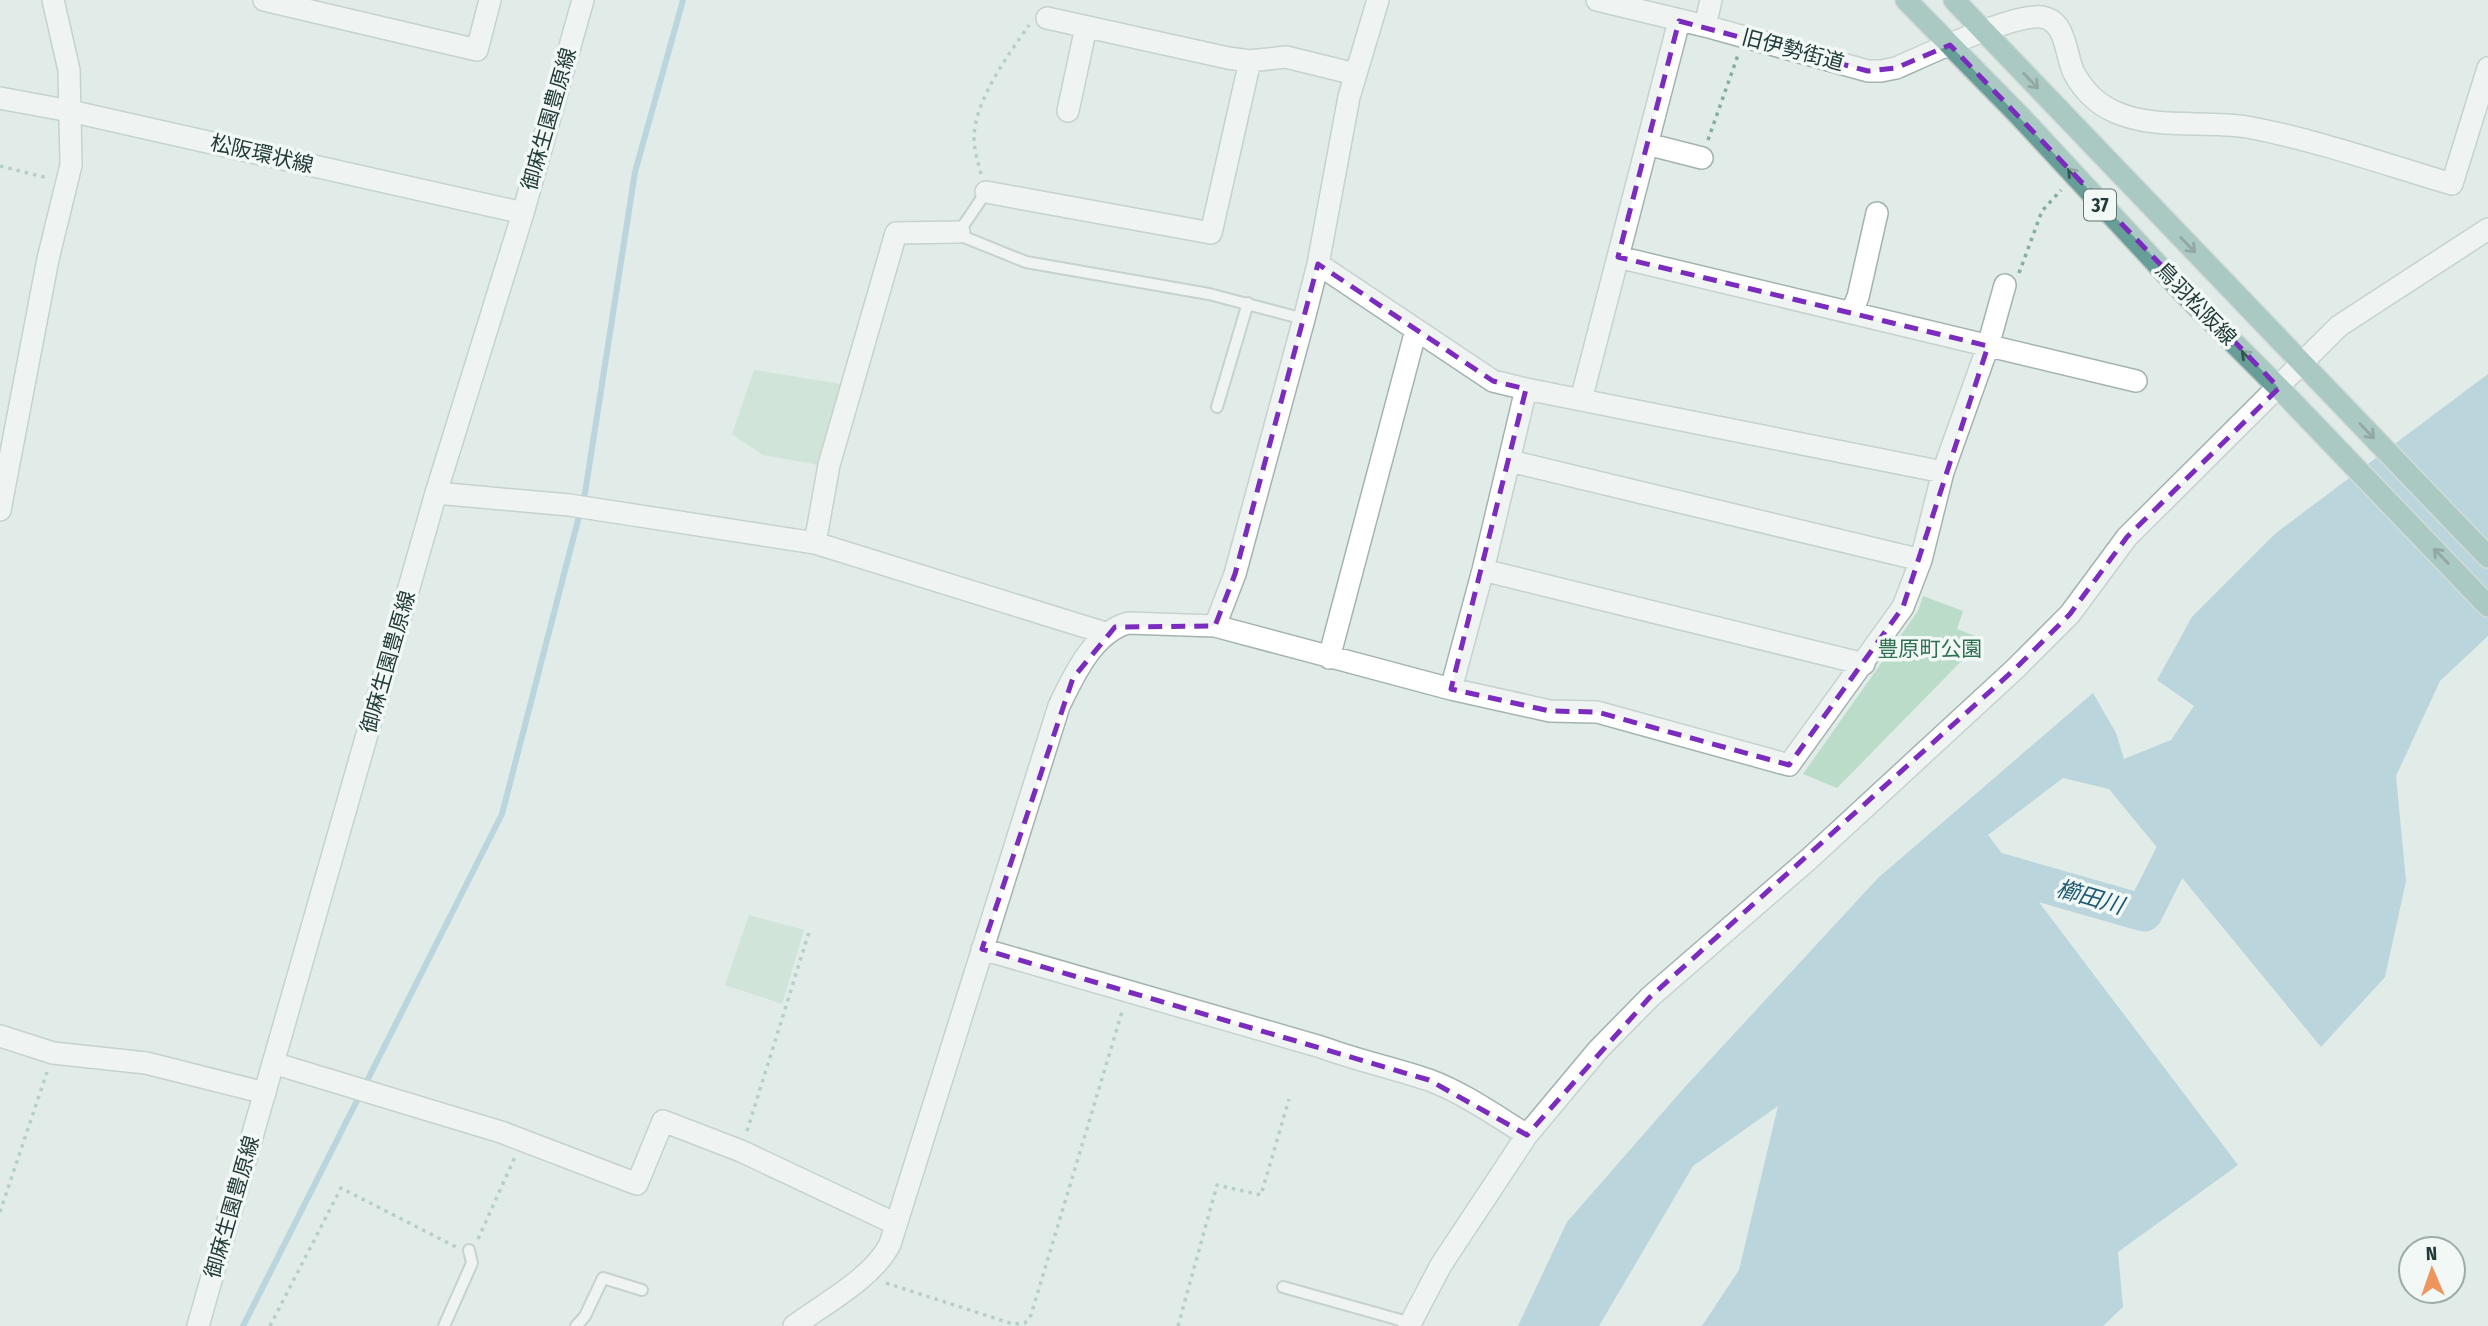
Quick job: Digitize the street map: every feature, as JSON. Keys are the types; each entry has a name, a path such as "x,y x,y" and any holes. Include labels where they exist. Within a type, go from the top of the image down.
{"main road":[{"name":"鳥羽松阪線","path":"1906,0 2488,606"},
{"name":"鳥羽松阪線","path":"1954,0 2488,557"}],"street":[{"path":"0,510 9,410 71,165 69,70 53,0"},
{"path":"264,0 477,51 490,0"},
{"name":"御麻生園豊原線","path":"198,1326 436,493 523,213 583,0"},
{"path":"1214,625 1235,574 1304,319 1318,264 1355,74 1378,0"},
{"name":"旧伊勢街道","path":"1597,0 1705,26 1868,71 1896,68 1983,32 2034,17 2049,19 2061,32 2073,71 2087,92 2118,113 2174,123 2245,127 2292,137 2452,184 2488,68"},
{"path":"1705,26 1712,0"},
{"path":"1040,17 1250,61 1286,57 1355,74"},
{"path":"1581,400 1679,21"},
{"path":"1068,111 1086,27"},
{"path":"986,192 1211,233 1250,61"},
{"name":"松阪環状線","path":"0,98 70,111 523,213"},
{"path":"1647,144 1702,158"},
{"path":"1851,313 1858,297 1877,213"},
{"path":"1410,1324 1441,1265 1527,1135 1598,1050 1650,998 1809,859 2015,668 2070,614 2127,537 2303,365 2339,326 2488,229"},
{"path":"815,543 829,465 896,233 959,232"},
{"path":"1618,257 2136,382"},
{"path":"1318,264 1493,381 1943,472"},
{"path":"794,1326 864,1276 883,1258 1059,706 1073,678 1105,633 1128,623 1214,625 1451,689 1550,711 1597,712 1789,765 1903,607 1920,560 1943,472 1988,346 2005,285"},
{"path":"1329,658 1416,330"},
{"path":"1451,689 1526,389"},
{"path":"1510,461 1920,560"},
{"path":"436,493 569,505 815,543 1105,633"},
{"path":"1483,569 1864,664"},
{"path":"982,949 1429,1080 1527,1135"},
{"path":"0,1036 53,1053 146,1063 265,1093"},
{"path":"273,1063 516,1138 637,1184 663,1121 741,1151 895,1224"}],"lane":[{"path":"986,192 959,232 1026,262 1209,294 1304,319"},
{"path":"1217,407 1248,303"},
{"path":"444,1326 472,1263 468,1250"},
{"path":"576,1326 585,1315 603,1278 642,1290"},
{"path":"1283,1287 1410,1324"}],"path":[{"path":"986,192 974,148 975,127 992,84 1040,17"},
{"path":"1702,158 1744,37"},
{"path":"0,166 68,182"},
{"path":"2005,285 2014,285 2042,211 2062,189"},
{"path":"741,1151 810,929"},
{"path":"1025,1323 1031,1315 1122,1013 1136,995"},
{"path":"0,1212 53,1053"},
{"path":"1178,1326 1217,1185 1261,1195 1289,1098"},
{"path":"271,1326 341,1188 456,1246 473,1250 517,1153 516,1138"},
{"path":"864,1276 1013,1324 1025,1323 1031,1326"}],"highlighted area":[{"path":"1679,21 1868,71 1896,68 1950,45 2279,388 2127,537 2070,614 2015,669 1650,997 1527,1135 1429,1080 982,949 1073,678 1115,627 1215,626 1235,574 1318,264 1493,381 1526,389 1451,689 1550,711 1597,712 1789,765 1903,607 1988,346 1618,257"}],"green space":[{"path":"754,370 841,384 819,465 763,455 732,434"},
{"name":"豊原町公園","path":"1923,596 1963,611 1957,629 1983,639 1837,788 1803,774 1918,611"},
{"path":"749,915 804,930 782,1004 725,985"}],"water":[{"path":"2488,374 2488,636 2440,681 2396,776 2406,881 2385,977 2321,1047 2109,789 2063,778 1988,835 2238,1165 2118,1252 2123,1307 2103,1326 1702,1326 1739,1270 1778,1106 1693,1166 1599,1326 1518,1326 1567,1222 1684,1088 1878,878 2093,693 2116,733 2124,759 2171,740 2194,706 2157,680 2192,617 2276,533"}],"waterway":[{"path":"243,1326 502,814 585,493 635,172 683,0"},
{"name":"櫛田川","path":"1970,865 2144,913 2191,820"}]}
